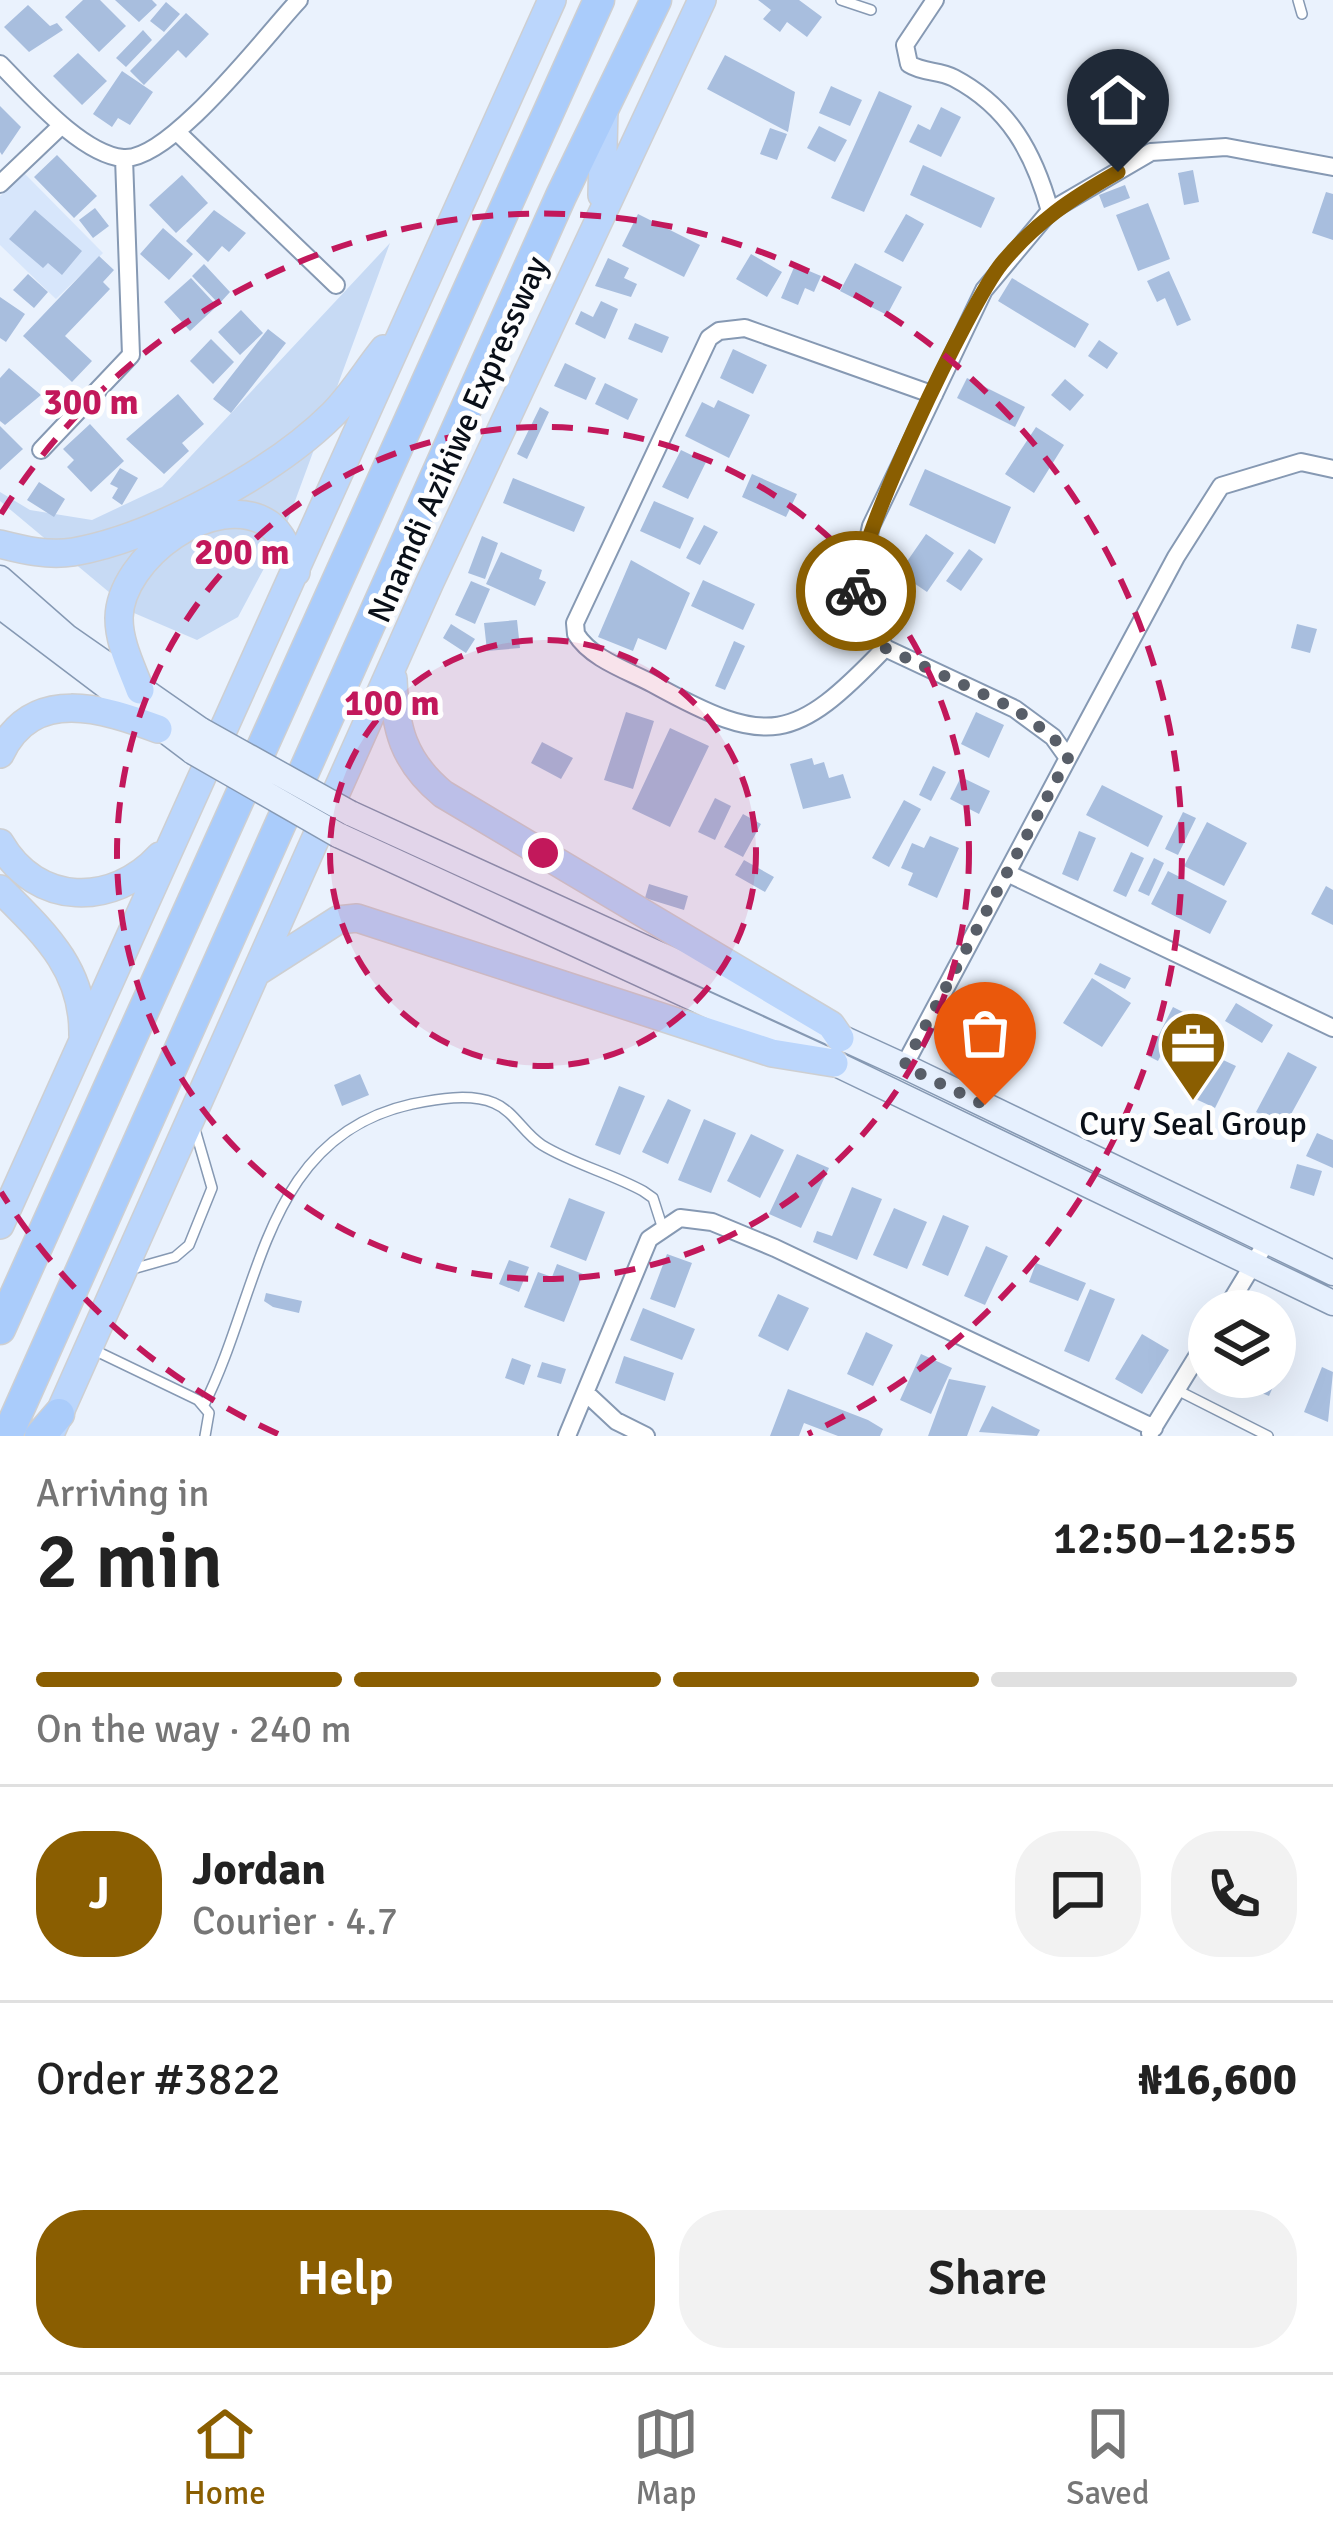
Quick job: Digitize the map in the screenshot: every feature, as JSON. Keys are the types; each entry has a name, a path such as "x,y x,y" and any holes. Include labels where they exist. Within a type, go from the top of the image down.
{"highway":[{"path":"0,1225 83,1050 552,0"},
{"name":"Nnamdi Azikiwe Expressway","path":"0,1328 599,0"},
{"name":"Nnamdi Azikiwe Expressway","path":"7,1436 604,106 656,0"},
{"name":"Nnamdi Azikiwe Expressway","path":"49,1429 601,211 702,0"},
{"path":"601,211 604,106"},
{"path":"0,544 39,553 72,552 166,519 232,486 288,452 334,414 412,312"},
{"path":"140,690 122,641 119,615 131,573 150,551 223,514 250,516 272,526 296,572"},
{"path":"253,977 272,958 321,929 357,918 772,1053 837,1051 831,1025 443,794 407,758 394,718 391,675"},
{"path":"0,754 21,728 65,707 92,706 158,729"},
{"path":"0,843 25,874 57,892 89,896 138,880 175,840"},
{"path":"0,889 47,935 70,967 83,1004 83,1050"}],"main road":[{"path":"0,578 197,741"},
{"path":"0,606 158,729 197,741 344,824 837,1051 1333,1303"},
{"path":"837,1051 904,1066 1333,1273"}],"street":[{"path":"0,64 62,125 124,158 162,146 298,0"},
{"path":"935,0 909,36 906,58 915,69 960,81 1005,116 1028,146 1050,211"},
{"path":"0,184 62,125"},
{"path":"177,132 336,285"},
{"path":"1068,758 1053,737 1015,709 885,648 862,612 856,577 871,526 998,268 1050,211 1151,152 1226,147 1333,167"},
{"path":"41,450 131,355 124,158"},
{"path":"885,648 839,695 801,720 758,730 694,707 592,651 576,634 575,623 710,338 719,331 745,328 934,395"},
{"path":"904,1066 1175,556 1221,486 1300,462 1333,469"},
{"path":"1007,873 1333,1028"},
{"path":"567,1436 649,1239 680,1218 712,1222 940,1323 1151,1432 1188,1372"},
{"path":"1237,1290 1266,1243"},
{"path":"586,1393 616,1421 646,1436"}],"lane":[{"path":"841,0 871,10"},
{"path":"1298,0 1302,14"},
{"path":"204,1405 228,1357 259,1258 297,1177 331,1138 383,1110 478,1098 500,1105 538,1144 653,1198 662,1226"},
{"path":"120,1273 182,1253 211,1197 191,1115"},
{"path":"87,1346 204,1405 209,1413 205,1436"},
{"path":"1177,1390 1268,1436"}],"shaded area":[{"path":"24,173 103,253 56,299 0,245 0,196"},
{"path":"390,243 284,531 238,617 197,640 134,613 0,501 0,492 30,510 92,520 162,487"}],"building":[{"path":"83,0 100,0 126,26 99,52 65,17"},
{"path":"115,0 152,0 157,5 139,22"},
{"path":"758,0 799,0 822,17 807,37 787,22 780,32 763,19 771,10"},
{"path":"166,2 180,14 164,32 150,21"},
{"path":"28,5 50,26 57,23 63,30 29,52 4,27"},
{"path":"186,13 209,34 186,58 178,50 144,85 130,71"},
{"path":"143,30 152,40 126,67 116,58"},
{"path":"78,53 107,81 82,105 53,76"},
{"path":"725,55 795,92 788,132 707,89"},
{"path":"122,71 153,92 130,125 118,118 112,127 93,114"},
{"path":"831,86 862,100 850,126 819,113"},
{"path":"879,91 912,106 864,212 831,198"},
{"path":"0,106 21,127 2,155 0,152"},
{"path":"941,107 961,117 941,157 909,142 918,124 930,130"},
{"path":"819,126 847,140 835,162 807,148"},
{"path":"770,128 787,134 777,160 760,154"},
{"path":"57,155 97,196 74,218 34,177"},
{"path":"923,165 995,198 981,228 910,195"},
{"path":"1193,170 1199,202 1184,205 1178,173"},
{"path":"182,175 208,203 176,233 149,205"},
{"path":"1125,185 1130,198 1104,208 1099,195"},
{"path":"1326,192 1333,194 1333,240 1312,233"},
{"path":"1148,203 1170,259 1138,271 1116,215"},
{"path":"95,208 109,226 93,238 79,220"},
{"path":"35,210 82,251 62,275 48,263 43,268 9,239"},
{"path":"214,210 246,233 229,252 222,246 208,262 186,241"},
{"path":"638,214 700,245 684,277 622,246"},
{"path":"906,214 924,224 903,262 884,252"},
{"path":"163,228 193,254 169,280 140,254"},
{"path":"751,254 782,272 767,297 736,279"},
{"path":"99,256 114,270 103,282 110,289 65,336 92,361 72,382 23,336"},
{"path":"608,258 629,268 624,278 637,284 631,297 595,286"},
{"path":"855,263 902,287 887,315 840,291"},
{"path":"204,264 230,292 219,304 192,276"},
{"path":"795,265 821,276 814,292 805,288 798,305 781,298"},
{"path":"1169,271 1191,320 1177,326 1165,298 1157,302 1147,281"},
{"path":"28,274 48,292 34,308 13,290"},
{"path":"191,278 217,306 190,331 164,302"},
{"path":"1012,278 1089,324 1075,348 998,301"},
{"path":"0,297 25,314 6,342 0,338"},
{"path":"601,301 618,309 605,339 575,324 581,311 593,317"},
{"path":"241,310 263,333 240,355 218,332"},
{"path":"635,323 669,337 662,353 628,339"},
{"path":"268,329 286,343 231,413 213,399"},
{"path":"211,339 234,362 213,384 190,361"},
{"path":"1099,340 1118,353 1107,369 1088,356"},
{"path":"733,349 767,365 753,394 720,378"},
{"path":"565,363 596,378 586,400 554,386"},
{"path":"9,368 41,395 5,425 0,421 0,378"},
{"path":"967,378 1025,407 1015,427 957,398"},
{"path":"1065,379 1084,395 1070,411 1051,395"},
{"path":"605,383 638,399 628,420 595,404"},
{"path":"178,394 204,424 182,443 189,451 164,474 126,439"},
{"path":"718,400 750,415 729,458 685,436 702,402 714,408"},
{"path":"540,407 549,412 527,459 517,454"},
{"path":"90,424 124,461 91,492 67,467 74,460 63,449"},
{"path":"0,426 23,449 0,470"},
{"path":"1036,427 1064,445 1034,493 1005,474"},
{"path":"681,450 706,462 688,499 662,487"},
{"path":"120,468 138,478 122,505 112,498 118,488 110,484"},
{"path":"925,469 1011,507 995,544 909,505"},
{"path":"752,474 797,494 786,517 742,497"},
{"path":"513,478 585,507 574,532 503,503"},
{"path":"39,482 65,499 54,517 27,500"},
{"path":"654,501 694,518 680,549 640,531"},
{"path":"704,525 718,532 700,565 686,558"},
{"path":"926,534 954,553 927,592 899,573"},
{"path":"482,536 498,543 485,579 468,573"},
{"path":"969,549 983,559 961,591 946,581"},
{"path":"501,552 542,570 539,579 546,582 535,606 486,584"},
{"path":"631,560 690,593 666,650 638,638 633,651 598,637"},
{"path":"703,580 755,604 743,630 691,606"},
{"path":"471,581 490,589 475,624 455,615"},
{"path":"517,620 520,648 487,651 484,623"},
{"path":"451,624 475,639 466,653 443,638"},
{"path":"1297,624 1317,629 1310,653 1291,648"},
{"path":"734,641 745,646 725,690 715,686"},
{"path":"626,712 654,721 633,789 604,780"},
{"path":"976,712 1004,725 989,758 961,744"},
{"path":"670,728 709,746 670,827 632,809"},
{"path":"542,742 573,758 561,779 531,763"},
{"path":"812,758 814,765 824,762 829,778 843,774 851,798 803,809 790,764"},
{"path":"933,766 946,772 931,801 919,795"},
{"path":"961,777 990,791 979,814 950,799"},
{"path":"1102,785 1163,816 1148,847 1086,815"},
{"path":"715,798 731,806 715,840 698,832"},
{"path":"904,800 921,809 889,867 872,858"},
{"path":"1183,812 1196,818 1178,855 1165,849"},
{"path":"743,814 761,824 743,857 724,847"},
{"path":"1207,822 1247,843 1224,886 1184,866"},
{"path":"1079,831 1096,838 1078,881 1062,874"},
{"path":"930,836 959,848 937,898 908,885 913,873 901,868 912,843 924,848"},
{"path":"1131,852 1144,858 1126,897 1113,891"},
{"path":"1154,858 1164,863 1149,896 1138,891"},
{"path":"744,860 774,877 765,892 735,875"},
{"path":"1168,871 1227,901 1210,934 1151,904"},
{"path":"649,884 688,896 684,910 645,898"},
{"path":"1326,886 1333,890 1333,925 1311,914"},
{"path":"1100,963 1131,978 1125,989 1094,974"},
{"path":"1092,978 1131,1003 1102,1047 1063,1023"},
{"path":"1236,1003 1273,1025 1262,1043 1225,1021"},
{"path":"1173,1007 1183,1012 1158,1061 1148,1056"},
{"path":"1206,1052 1236,1066 1215,1108 1187,1095"},
{"path":"1288,1052 1317,1067 1284,1127 1256,1112"},
{"path":"955,1058 982,1068 975,1084 949,1075"},
{"path":"360,1074 369,1095 342,1106 334,1085"},
{"path":"619,1086 645,1096 620,1155 595,1145"},
{"path":"668,1099 691,1110 668,1164 642,1152"},
{"path":"704,1119 736,1133 711,1193 678,1180"},
{"path":"1317,1133 1333,1140 1333,1168 1306,1156"},
{"path":"751,1134 784,1150 760,1198 727,1181"},
{"path":"797,1154 829,1168 801,1228 769,1214"},
{"path":"1297,1164 1322,1171 1314,1196 1290,1188"},
{"path":"852,1187 882,1199 857,1260 813,1242 817,1231 832,1236"},
{"path":"569,1198 605,1212 586,1261 550,1247"},
{"path":"894,1208 927,1222 907,1269 873,1255"},
{"path":"943,1215 969,1226 948,1276 922,1265"},
{"path":"986,1246 1008,1256 985,1305 964,1296"},
{"path":"667,1254 692,1263 675,1308 650,1299"},
{"path":"509,1260 529,1267 519,1292 499,1284"},
{"path":"1036,1263 1086,1283 1078,1301 1029,1282"},
{"path":"557,1264 583,1274 564,1322 524,1307 538,1272 552,1277"},
{"path":"1090,1289 1115,1299 1089,1362 1064,1351"},
{"path":"266,1293 302,1301 299,1313 273,1307 264,1301"},
{"path":"778,1294 809,1308 788,1351 758,1336"},
{"path":"643,1308 695,1329 682,1360 630,1340"},
{"path":"866,1332 893,1345 873,1386 847,1374"},
{"path":"1142,1334 1169,1350 1142,1394 1115,1379"},
{"path":"921,1354 952,1368 931,1414 900,1400"},
{"path":"624,1356 674,1373 665,1401 615,1383"},
{"path":"512,1358 531,1365 524,1385 505,1378"},
{"path":"542,1362 566,1369 561,1384 537,1377"},
{"path":"1322,1367 1333,1372 1328,1422 1304,1412"},
{"path":"949,1379 986,1386 967,1436 928,1436"},
{"path":"788,1389 868,1420 883,1429 880,1436 838,1436 804,1423 799,1436 770,1436"},
{"path":"992,1406 1040,1430 1037,1436 979,1432"}],"way so far":[{"path":"856,591 862,612 885,648 994,696 1035,721 1068,758 904,1066 985,1105"}],"place":[{"name":"Cury Seal Group","path":"1193,1103"}],"route":[{"path":"856,591 871,526 998,268 1050,211 1118,172"}]}
